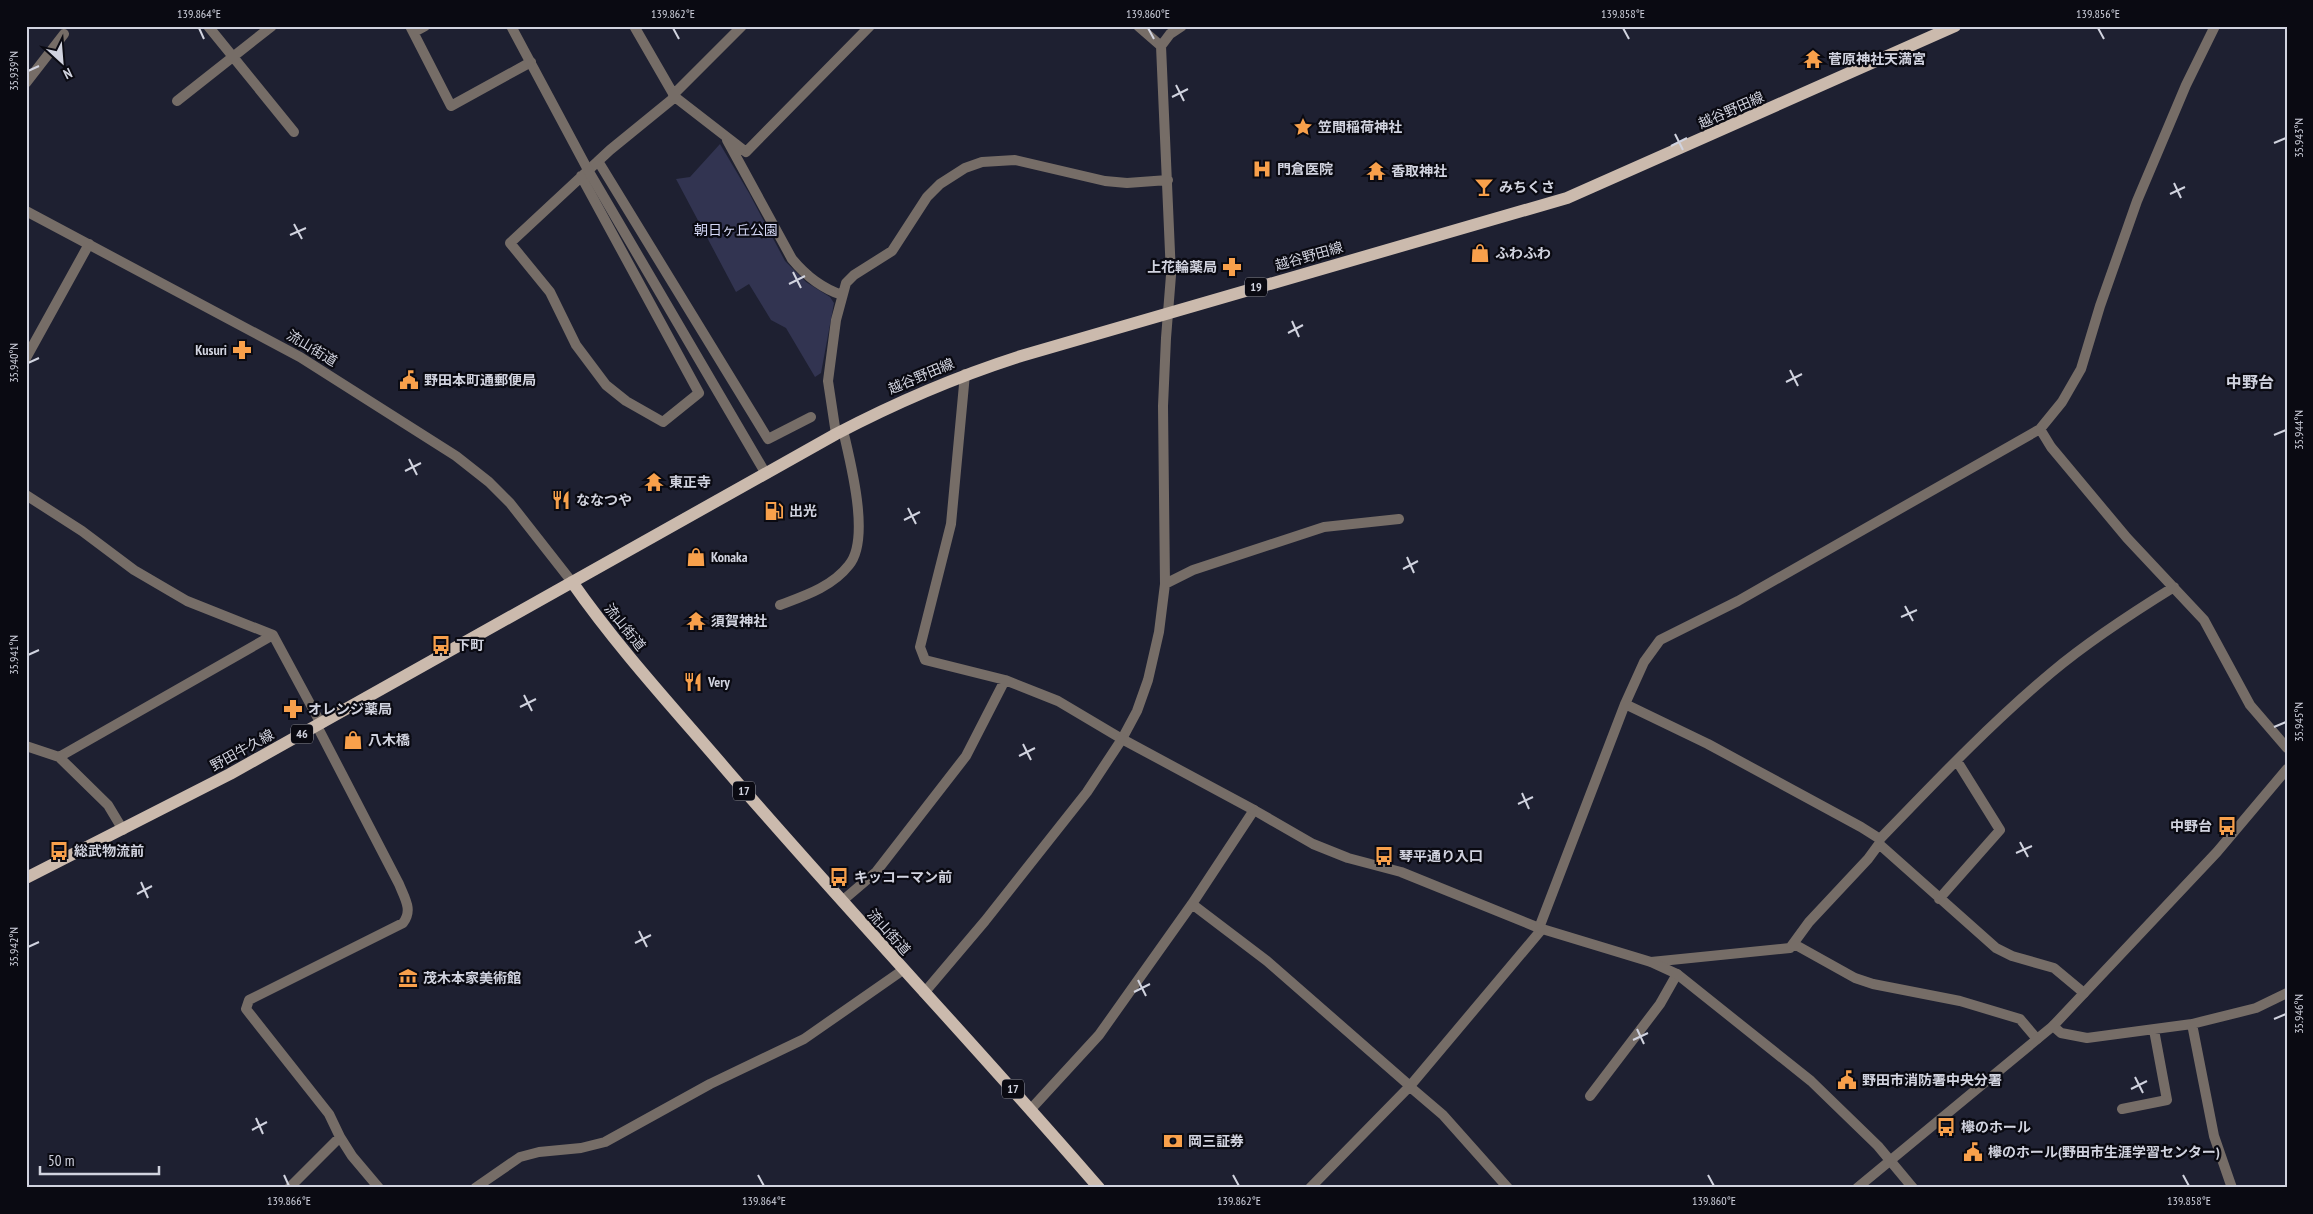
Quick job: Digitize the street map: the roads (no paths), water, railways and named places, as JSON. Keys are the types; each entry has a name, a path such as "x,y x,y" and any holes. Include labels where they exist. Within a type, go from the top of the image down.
{"main road":[{"name":"越谷野田線","path":"572,582 840,432 912,395 965,374 1168,313 1567,198 1955,26"},
{"name":"野田牛久線","path":"26,878 230,774 572,582"},
{"name":"流山街道","path":"572,582 591,609 647,677 842,902 1031,1109 1099,1188"}],"street":[{"path":"208,26 294,132"},
{"path":"177,101 272,26"},
{"path":"424,26 412,29 451,106 530,62"},
{"path":"511,26 584,173 699,393 663,422 626,402 606,385 576,345 550,292 510,243 584,173 598,160 674,96 742,26"},
{"path":"634,26 674,96 746,152 870,26"},
{"path":"1138,26 1161,46"},
{"path":"924,993 986,921 1087,792 1122,739 1137,711 1148,680 1159,632 1165,584 1163,425 1168,313 1172,276 1161,46 1170,34 1182,26"},
{"path":"1310,1188 1410,1086 1540,928 1625,704 1644,662 1660,635 1747,597 2040,430 2062,402 2081,369 2100,306 2137,201 2186,84 2215,26"},
{"path":"26,83 64,34"},
{"path":"725,137 792,259 803,273 826,290 842,295"},
{"path":"598,160 768,439 811,417"},
{"path":"780,605 819,590 850,565 856,552 860,530 853,476 828,381 842,295 846,283 854,275 896,246 927,198 940,184 965,168 982,162 1015,160 1106,181 1127,183 1168,180"},
{"path":"584,173 766,474"},
{"name":"流山街道","path":"26,211 300,356 456,456 489,482 510,503 572,582"},
{"path":"26,358 89,244"},
{"path":"965,374 951,524 920,647 925,660 1005,680 1058,701 1122,739 1314,844 1348,858 1401,872 1540,928 1651,962 1677,974 1811,1081 1891,1160 1913,1188"},
{"path":"2040,430 2051,447 2126,538 2204,620 2250,705 2287,748"},
{"path":"26,495 82,530 134,570 187,601 273,635 319,725 399,884 408,905 409,916 403,924 249,1000 246,1009 329,1114 352,1156 379,1188"},
{"path":"1165,584 1193,570 1324,527 1399,519"},
{"path":"1651,962 1790,948 1809,922 1879,842 1957,761 2052,672 2120,621 2174,587"},
{"path":"59,757 273,635"},
{"path":"842,902 876,872 966,756 1005,680"},
{"path":"1625,704 1725,753 1861,827 1939,899 1996,948 2012,956 2054,968 2084,993"},
{"path":"26,746 59,757 108,805 123,830"},
{"path":"1939,899 2000,830 1957,761"},
{"path":"1857,1188 2053,1026 2217,852 2287,769"},
{"path":"1031,1109 1099,1034 1192,904 1254,810"},
{"path":"1192,904 1267,961 1443,1115 1508,1188"},
{"path":"1794,944 1855,978 1873,984 1960,1001 2020,1019 2037,1039"},
{"path":"475,1188 520,1157 539,1152 581,1148 605,1142 710,1084 804,1039 903,970"},
{"path":"1590,1096 1660,1004 1677,974"},
{"path":"2053,1026 2061,1033 2087,1038 2154,1030 2192,1024 2256,1008 2287,993"},
{"path":"2192,1024 2214,1136 2232,1188"},
{"path":"2122,1109 2167,1100 2154,1030"},
{"path":"289,1188 340,1137"}],"place":[{"name":"菅原神社天満宮","path":"1813,59"},
{"name":"笠間稲荷神社","path":"1303,127"},
{"name":"門倉医院","path":"1262,169"},
{"name":"香取神社","path":"1376,171"},
{"name":"みちくさ","path":"1484,187"},
{"name":"ふわふわ","path":"1480,253"},
{"name":"上花輪薬局","path":"1232,267"},
{"name":"Kusuri","path":"242,350"},
{"name":"野田本町通郵便局","path":"409,380"},
{"name":"東正寺","path":"654,482"},
{"name":"ななつや","path":"561,500"},
{"name":"出光","path":"774,511"},
{"name":"Konaka","path":"696,557"},
{"name":"須賀神社","path":"696,621"},
{"name":"下町","path":"441,645"},
{"name":"Very","path":"693,682"},
{"name":"オレンジ薬局","path":"293,709"},
{"name":"八木橋","path":"353,740"},
{"name":"中野台","path":"2227,826"},
{"name":"総武物流前","path":"59,851"},
{"name":"琴平通り入口","path":"1384,856"},
{"name":"キッコーマン前","path":"839,877"},
{"name":"茂木本家美術館","path":"408,978"},
{"name":"野田市消防署中央分署","path":"1847,1080"},
{"name":"欅のホール","path":"1946,1127"},
{"name":"岡三証券","path":"1173,1141"},
{"name":"欅のホール(野田市生涯学習センター)","path":"1973,1152"}],"district":[{"name":"中野台","path":"2250,382"}],"park label":[{"name":"朝日ヶ丘公園","path":"736,230"}]}
